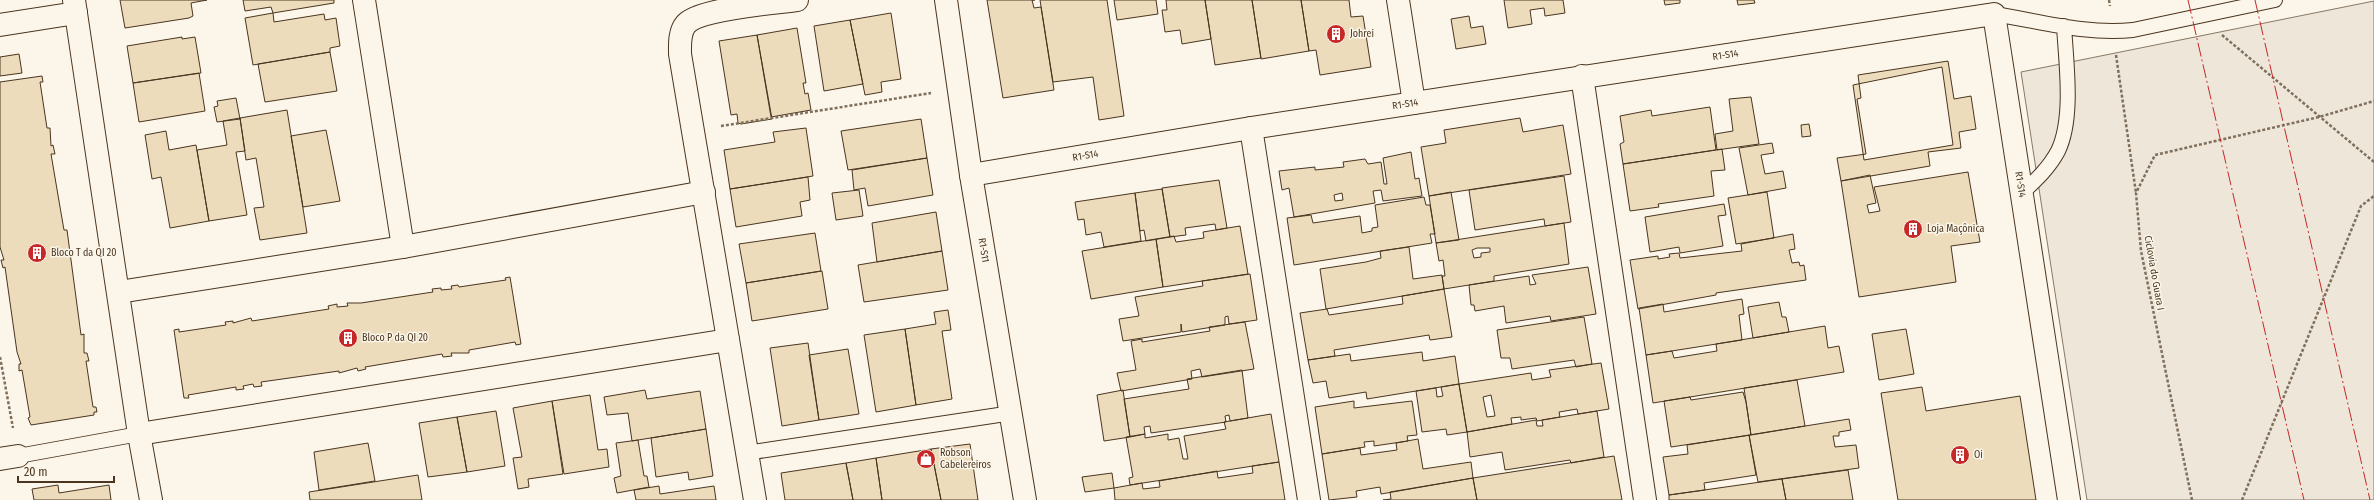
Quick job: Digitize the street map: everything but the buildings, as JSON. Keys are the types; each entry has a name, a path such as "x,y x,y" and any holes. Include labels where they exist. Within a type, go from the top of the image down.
{"street":[{"path":"364,0 403,247"},
{"path":"755,500 680,54 680,38 686,25 697,16 797,0"},
{"name":"R1-S11","path":"946,0 971,175 1026,500"},
{"path":"1398,0 1414,103"},
{"path":"0,24 75,6 119,292 139,434 151,500"},
{"name":"R1-S14","path":"971,175 1251,128 1994,14 2069,500"},
{"path":"1582,76 1645,500"},
{"path":"1251,128 1309,500"},
{"path":"119,292 403,247 704,192"},
{"path":"139,434 728,340"}],"lane":[{"path":"1994,14 2090,31 2113,32 2200,17 2276,0"},
{"path":"2022,193 2045,171 2058,150 2066,122 2067,97 2064,26"},
{"path":"746,453 1012,413"},
{"path":"9,458 139,434"}],"path":[{"name":"Ciclovia do Guara I","path":"2109,0 2136,193 2141,251 2192,500"},
{"path":"2200,17 2318,117 2374,162"},
{"path":"693,131 958,89"},
{"path":"2136,193 2155,155 2318,117 2374,101"},
{"path":"2242,500 2361,206 2374,196"},
{"path":"0,357 9,458"}],"shaded area":[{"path":"2374,1 2374,500 2087,500 2021,72"}],"power":[{"path":"2188,0 2304,500"},
{"path":"2255,0 2370,500"}],"place":[{"name":"Johrei","path":"1336,34"},
{"name":"Loja Maçônica","path":"1913,229"},
{"name":"Bloco T da QI 20","path":"37,253"},
{"name":"Bloco P da QI 20","path":"348,338"},
{"name":"Oi","path":"1960,455"},
{"name":"Robson Cabelereiros","path":"926,459"}]}
